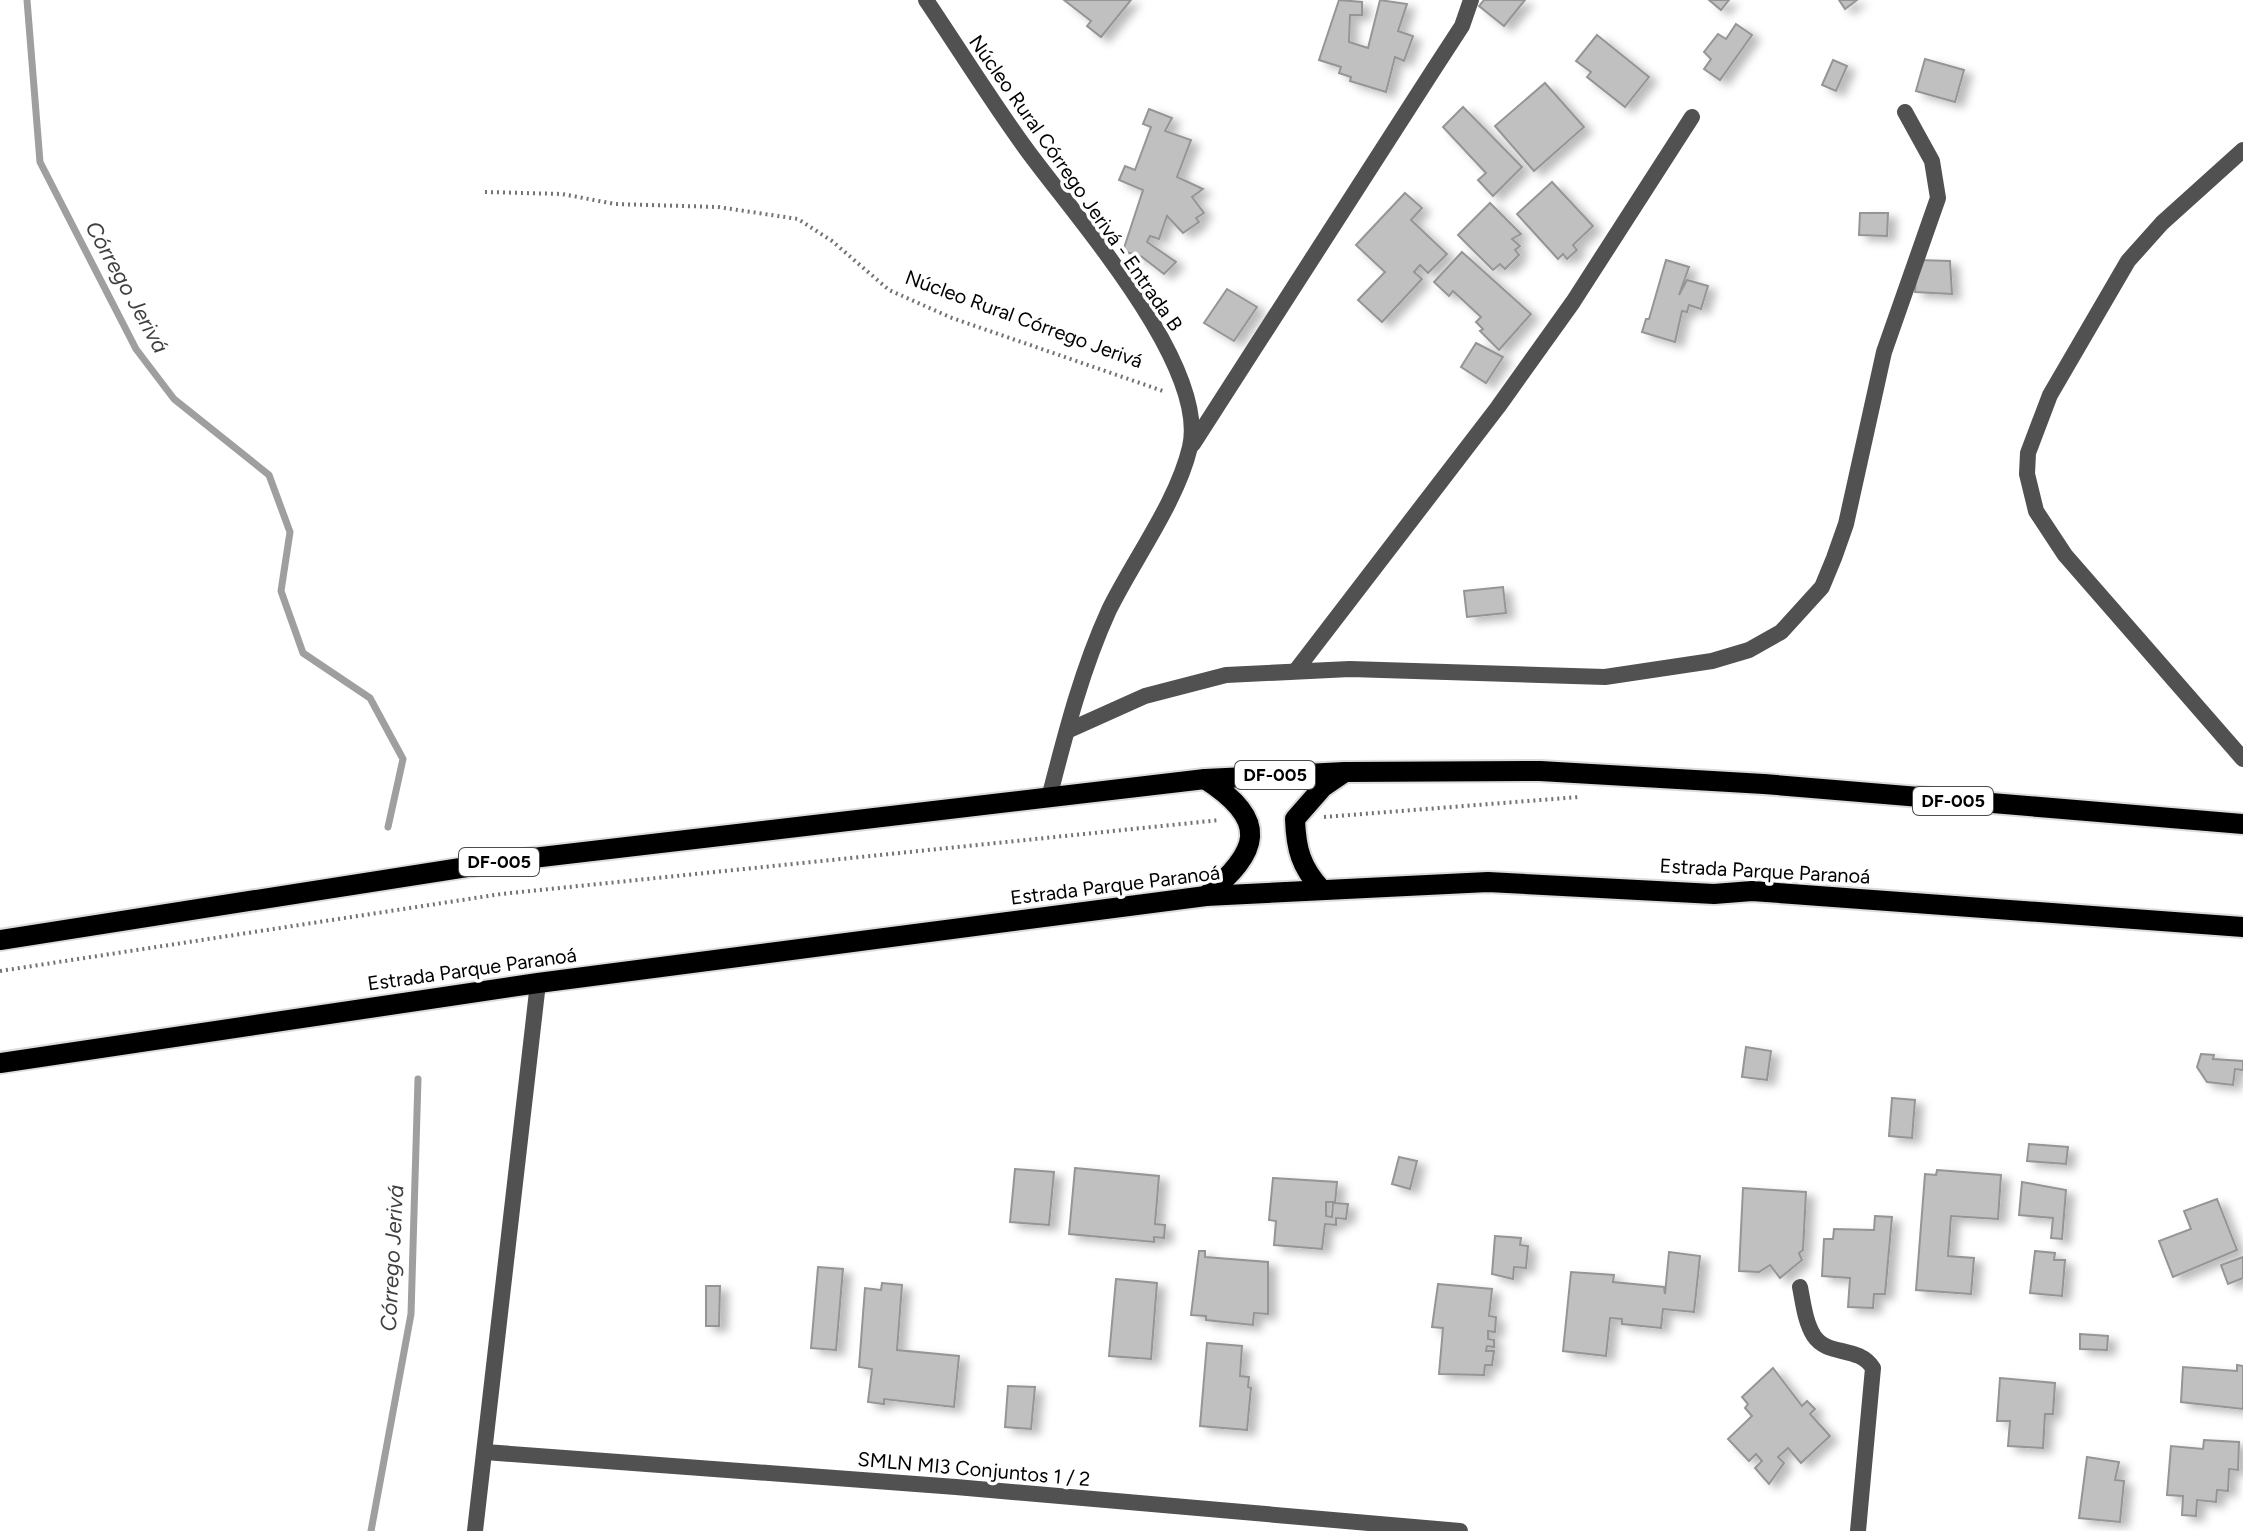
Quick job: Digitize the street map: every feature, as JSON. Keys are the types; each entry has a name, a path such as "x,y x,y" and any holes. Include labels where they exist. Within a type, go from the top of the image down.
{"main road":[{"name":"DF-005","path":"0,940 499,862 1050,794 1205,779 1345,772 1540,771 1662,777 2243,824"},
{"path":"1321,889 1306,873 1296,847 1295,819 1323,787 1345,772"},
{"path":"1205,779 1231,795 1248,818 1250,844 1238,869 1206,896"},
{"name":"Estrada Parque Paranoá","path":"0,1063 538,983 1206,896 1321,889 1488,882 1714,894 1752,891 2243,927"}],"street":[{"name":"Núcleo Rural Córrego Jerivá - Entrada B","path":"926,0 1024,146 1105,253 1144,312 1174,364 1189,399 1193,423 1190,448 1179,477 1110,609 1086,663 1050,794"},
{"path":"1190,448 1462,26 1471,0"},
{"path":"1067,731 1145,696 1226,675 1297,669 1605,677 1712,661 1749,650 1781,632 1822,587 1834,558 1846,524 1884,352 1938,198 1932,161 1905,112"},
{"path":"1297,669 1498,407 1573,302 1692,117"},
{"path":"2243,150 2162,223 2128,261 2050,395 2028,453 2027,474 2036,511 2065,555 2243,759"},
{"path":"475,1531 538,983"},
{"path":"1800,1287 1815,1338 1821,1344 1863,1356 1873,1368 1858,1531"},
{"name":"SMLN MI3 Conjuntos 1 / 2","path":"485,1452 956,1487 1460,1531"}],"path":[{"name":"Núcleo Rural Córrego Jerivá","path":"485,192 562,194 615,204 718,207 798,219 832,241 889,290 1081,364 1189,399"},
{"path":"1295,819 1588,796"},
{"path":"0,971 501,894 1248,818"}],"building":[{"path":"1064,0 1131,0 1101,37 1087,26 1091,21"},
{"path":"1339,0 1362,2 1362,15 1350,15 1349,42 1368,48 1380,0 1407,4 1398,31 1413,36 1404,61 1395,57 1386,92 1350,81 1351,77 1339,73 1341,67 1319,60"},
{"path":"1484,0 1525,0 1504,26 1479,6"},
{"path":"1709,0 1729,0 1721,10"},
{"path":"1839,0 1857,0 1845,9"},
{"path":"1736,24 1752,35 1720,80 1704,69 1711,59 1704,52 1718,34 1726,39"},
{"path":"1597,35 1649,77 1625,107 1587,77 1591,72 1576,61"},
{"path":"1925,59 1964,70 1955,102 1916,91"},
{"path":"1833,60 1847,66 1836,91 1822,85"},
{"path":"1545,83 1584,127 1534,171 1495,126"},
{"path":"1463,107 1522,167 1493,196 1478,180 1486,173 1443,127"},
{"path":"1149,109 1172,118 1165,131 1191,140 1177,177 1203,189 1192,197 1204,213 1196,218 1199,222 1183,233 1167,216 1159,239 1150,236 1147,242 1176,262 1164,274 1142,257 1123,251 1143,190 1119,180 1125,166 1135,170 1151,127 1143,124"},
{"path":"1552,182 1593,226 1573,245 1577,250 1567,259 1563,254 1558,259 1517,214"},
{"path":"1405,193 1422,208 1411,220 1447,254 1428,273 1420,265 1414,272 1422,279 1382,322 1358,300 1385,272 1356,245"},
{"path":"1490,203 1521,234 1512,239 1520,246 1515,250 1519,255 1505,269 1500,264 1493,270 1458,235"},
{"path":"1860,213 1888,213 1887,236 1859,235"},
{"path":"1462,252 1531,314 1499,350 1480,331 1483,329 1476,322 1481,317 1453,291 1449,296 1434,282"},
{"path":"1666,260 1689,267 1679,295 1687,280 1708,286 1701,309 1689,305 1687,312 1682,311 1675,342 1642,332 1646,319 1649,319"},
{"path":"1917,260 1950,261 1952,294 1915,292"},
{"path":"1227,289 1257,307 1234,341 1204,323"},
{"path":"1476,343 1503,357 1486,383 1461,367"},
{"path":"1503,587 1506,613 1467,617 1464,591"},
{"path":"1746,1047 1771,1051 1767,1080 1742,1077"},
{"path":"2201,1054 2214,1055 2213,1059 2243,1061 2243,1070 2235,1069 2233,1085 2207,1082 2197,1067"},
{"path":"1892,1098 1915,1100 1912,1138 1889,1136"},
{"path":"2029,1144 2068,1147 2066,1164 2027,1161"},
{"path":"1399,1157 1417,1161 1410,1189 1392,1184"},
{"path":"1075,1168 1159,1176 1155,1224 1165,1225 1164,1238 1154,1237 1154,1242 1069,1234"},
{"path":"1015,1169 1054,1172 1049,1225 1010,1222"},
{"path":"1937,1170 2001,1175 1998,1219 1951,1216 1948,1256 1974,1258 1971,1294 1916,1290 1925,1174 1936,1175"},
{"path":"1273,1178 1337,1182 1335,1203 1348,1204 1346,1219 1336,1218 1336,1225 1325,1224 1322,1249 1274,1245 1276,1221 1269,1220","holes":["1326,1202 1333,1202 1332,1217 1326,1216"]},
{"path":"2022,1182 2066,1190 2062,1239 2051,1238 2053,1218 2019,1215"},
{"path":"1743,1188 1806,1192 1803,1250 1799,1253 1802,1260 1780,1278 1770,1265 1759,1272 1739,1271"},
{"path":"2217,1199 2237,1250 2173,1277 2159,1241 2191,1229 2184,1211"},
{"path":"1875,1216 1892,1217 1885,1294 1874,1294 1873,1308 1848,1307 1850,1278 1822,1276 1824,1239 1833,1239 1834,1229 1874,1230"},
{"path":"1495,1236 1521,1238 1520,1245 1528,1246 1526,1268 1514,1267 1513,1279 1492,1274"},
{"path":"1199,1251 1205,1251 1205,1257 1268,1262 1268,1314 1254,1313 1253,1325 1206,1320 1206,1316 1191,1315"},
{"path":"2035,1251 2055,1253 2054,1260 2065,1260 2062,1296 2030,1293"},
{"path":"1669,1252 1700,1256 1694,1312 1663,1309 1661,1328 1622,1324 1622,1319 1610,1318 1606,1356 1563,1351 1571,1272 1614,1275 1613,1282 1664,1287 1665,1294"},
{"path":"2243,1257 2243,1278 2228,1284 2221,1265"},
{"path":"818,1267 843,1269 836,1350 811,1348"},
{"path":"1116,1279 1157,1283 1151,1359 1109,1356"},
{"path":"882,1283 902,1285 897,1350 959,1356 954,1407 884,1399 884,1404 868,1402 872,1369 859,1367 865,1288 881,1290"},
{"path":"1438,1284 1492,1289 1489,1316 1496,1317 1495,1332 1488,1331 1488,1339 1494,1340 1494,1347 1487,1346 1486,1351 1494,1351 1492,1365 1485,1365 1484,1375 1439,1374 1443,1328 1432,1327"},
{"path":"706,1286 720,1286 719,1326 706,1326"},
{"path":"2080,1334 2108,1336 2107,1350 2080,1349"},
{"path":"1207,1343 1242,1346 1240,1376 1249,1377 1248,1387 1251,1388 1247,1430 1200,1426"},
{"path":"2237,1365 2243,1366 2243,1409 2181,1402 2183,1367 2237,1371"},
{"path":"1773,1368 1802,1406 1807,1401 1815,1409 1810,1414 1830,1436 1801,1463 1788,1448 1778,1457 1784,1463 1769,1484 1755,1468 1762,1461 1756,1454 1749,1461 1728,1439 1752,1416 1745,1408 1748,1404 1742,1397"},
{"path":"2000,1378 2055,1383 2053,1414 2045,1414 2043,1448 2008,1446 2010,1421 1997,1421"},
{"path":"1008,1386 1035,1387 1031,1429 1005,1427"},
{"path":"2204,1440 2239,1442 2238,1470 2229,1469 2228,1491 2217,1490 2216,1502 2197,1500 2196,1516 2182,1515 2183,1496 2167,1495 2171,1446 2203,1449"},
{"path":"2087,1457 2119,1462 2115,1480 2124,1481 2120,1522 2079,1518"}],"waterway":[{"name":"Córrego Jerivá","path":"27,0 40,162 136,349 174,399 269,475 290,532 281,591 303,653 370,698 403,759 388,827"},
{"name":"Córrego Jerivá","path":"371,1531 411,1314 418,1079"}]}
